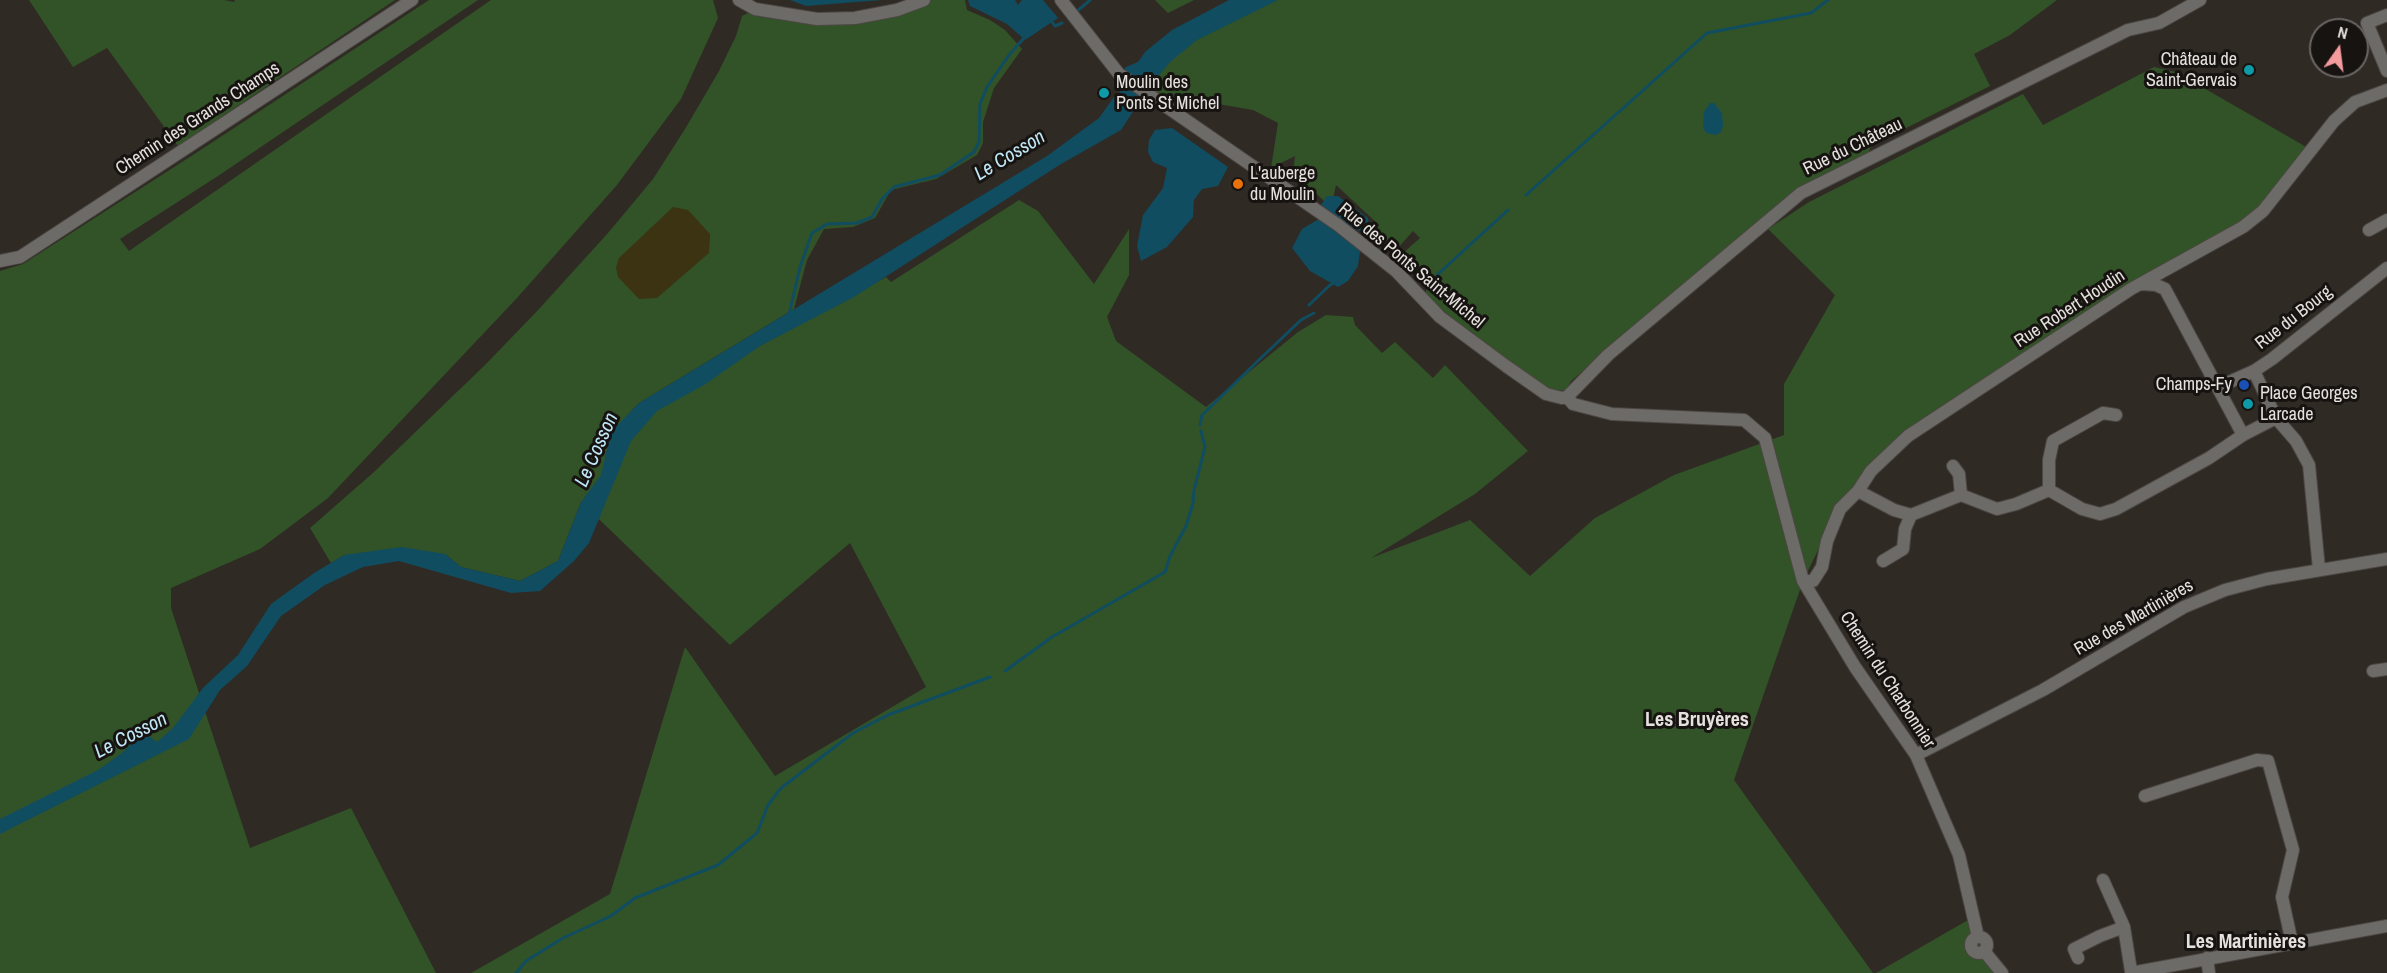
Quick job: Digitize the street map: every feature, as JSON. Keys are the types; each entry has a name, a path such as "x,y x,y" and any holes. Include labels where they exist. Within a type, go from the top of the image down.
{"street":[{"name":"Chemin des Grands Champs","path":"0,261 20,257 412,0"},
{"path":"739,0 755,9 817,19 855,18 897,10 924,0"},
{"name":"Rue des Ponts Saint-Michel","path":"1061,0 1119,74 1338,225 1396,271 1440,317 1546,394 1567,397 1573,404 1612,414 1744,420 1765,438 1775,468 1803,581"},
{"name":"Rue du Château","path":"1567,397 1608,355 1801,193 2128,30 2159,23 2200,0"},
{"path":"2387,15 2367,23 2387,71"},
{"name":"Rue Robert Houdin","path":"1803,581 1813,581 1822,567 1827,541 1840,509 1872,471 1908,436 2142,284 2243,227 2263,211 2334,121 2355,102 2387,90"},
{"path":"2369,230 2387,220"},
{"path":"2173,265 2166,280 2165,289 2243,435"},
{"name":"Rue du Bourg","path":"2218,387 2254,371 2272,359 2387,268"},
{"path":"2142,284 2156,285 2165,289"},
{"path":"2254,371 2276,418 2296,441 2309,465 2319,569"},
{"path":"2049,490 2049,460 2053,441 2103,413 2116,415"},
{"path":"2049,490 2082,509 2100,514 2116,509 2276,418"},
{"path":"1953,466 1959,474 1961,495"},
{"path":"1858,490 1894,510 1911,515 1961,495 1997,509 2016,504 2049,490"},
{"path":"1883,561 1903,549 1905,529 1911,515"},
{"name":"Rue des Martinières","path":"1916,755 2043,690 2184,607 2225,590 2267,579 2387,559"},
{"name":"Chemin du Charbonnier","path":"1803,581 1856,668 1916,755 1959,855 1978,937 1986,942 1984,951 2002,973"},
{"path":"2373,671 2387,669"},
{"path":"2145,796 2257,760 2268,761 2293,850 2282,897 2292,943"},
{"path":"2103,880 2124,927 2131,972 2387,926"},
{"path":"2078,958 2074,949 2124,927"},
{"path":"2207,958 2209,973"}],"green space":[{"path":"29,0 224,0 234,2 235,0 395,0 178,146 107,48 73,67"},
{"path":"429,0 478,0 218,176 120,239 129,251 491,0 713,0 718,18 681,99 617,185 517,298 328,498 260,549 171,588 171,608 250,848 351,808 436,973 0,973 0,271 23,264"},
{"path":"929,0 965,0 967,10 990,20 1005,30 1022,49 994,88 983,122 983,143 977,155 936,179 891,190 875,218 853,227 824,229 807,260 794,309 639,403 622,421 886,277 891,282 1019,200 1038,211 1094,284 1129,229 1129,275 1107,317 1116,341 1206,407 1298,332 1326,315 1353,317 1355,325 1382,353 1395,342 1433,378 1445,365 1528,451 1475,494 1371,558 1470,520 1530,576 1595,518 1674,475 1784,435 1784,384 1835,295 1768,229 1809,202 2023,94 2043,125 2154,67 2176,72 2308,148 2261,217 1929,419 1844,497 1803,581 1734,780 1873,973 471,973 610,894 685,647 775,776 926,687 850,543 730,645 581,502 558,561 520,581 461,567 445,554 344,555 331,563 310,528 374,472 486,364 608,233 653,179 685,129 719,71 736,36 742,16 750,12 831,25"},
{"path":"1155,0 1194,0 1168,13"},
{"path":"1270,0 2057,0 2010,35 1974,54 1990,86 1872,145 1867,155 1792,194 1571,381 1567,390 1556,391 1543,386 1457,323 1425,294 1428,286 1411,269 1403,253 1420,238 1413,231 1397,249 1364,231 1379,225 1336,185 1331,207 1293,173 1295,156 1271,168 1278,123 1253,110 1218,104 1184,112 1147,90 1163,58"},
{"path":"1975,916 2000,973 1876,973"}],"sand":[{"path":"673,207 688,210 710,234 709,253 657,298 639,299 618,277 616,268 619,258"}],"water":[{"path":"790,0 882,0 806,6"},
{"path":"968,0 1015,0 1018,5 1022,0 1043,0 1058,18 1025,40 1007,24 970,6"},
{"path":"1229,0 1278,0 1197,40 1170,62 1147,90 1121,130 1061,164 854,297 760,346 704,385 657,411 631,441 589,543 574,561 540,591 511,593 399,561 363,567 325,585 281,616 247,666 220,690 189,739 0,834 0,819 98,770 122,753 143,732 157,742 173,728 203,688 238,655 271,604 344,555 402,547 445,554 461,567 520,581 558,561 581,502 601,475 611,432 639,403 1047,156 1099,118 1114,97 1128,85 1129,77 1122,86 1114,87 1116,79 1126,67 1138,62 1145,52 1172,30"},
{"path":"1710,103 1714,103 1722,113 1723,126 1721,132 1716,135 1706,133 1703,127 1704,112"},
{"path":"1172,128 1228,167 1218,186 1202,189 1194,200 1193,217 1167,247 1141,261 1137,246 1143,215 1163,188 1167,168 1153,162 1148,152 1149,140 1155,130"},
{"path":"1327,196 1338,196 1368,218 1369,226 1361,231 1353,229 1326,210 1321,205"},
{"path":"1319,219 1360,251 1358,266 1348,281 1338,287 1310,271 1292,248 1302,229"}],"waterway":[{"path":"1076,12 1090,0"},
{"path":"1526,195 1707,33 1811,13 1828,0"},
{"path":"1050,19 1055,26 1062,23"},
{"name":"Le Cosson","path":"789,315 800,267 812,233 827,224 857,223 872,217 882,199 894,187 940,175 974,152 979,142 980,104 987,87 1024,38"},
{"path":"1437,275 1508,210"},
{"path":"1427,283 1430,280"},
{"path":"1309,305 1335,282"},
{"path":"1200,425 1202,415 1301,320 1314,313"},
{"path":"1005,671 1052,637 1165,572 1170,556 1186,526 1193,503 1205,447 1201,431"},
{"path":"516,973 526,961 563,938 611,916 635,898 718,865 757,833 768,805 781,788 853,733 888,715 990,677"}],"place":[{"name":"Château de Saint-Gervais","path":"2249,70"},
{"name":"Moulin des Ponts St Michel","path":"1104,93"},
{"name":"L'auberge du Moulin","path":"1238,184"},
{"name":"Champs-Fy","path":"2244,385"},
{"name":"Place Georges Larcade","path":"2248,404"}],"district":[{"name":"Les Bruyères","path":"1697,721"},
{"name":"Les Martinières","path":"2246,943"}]}
